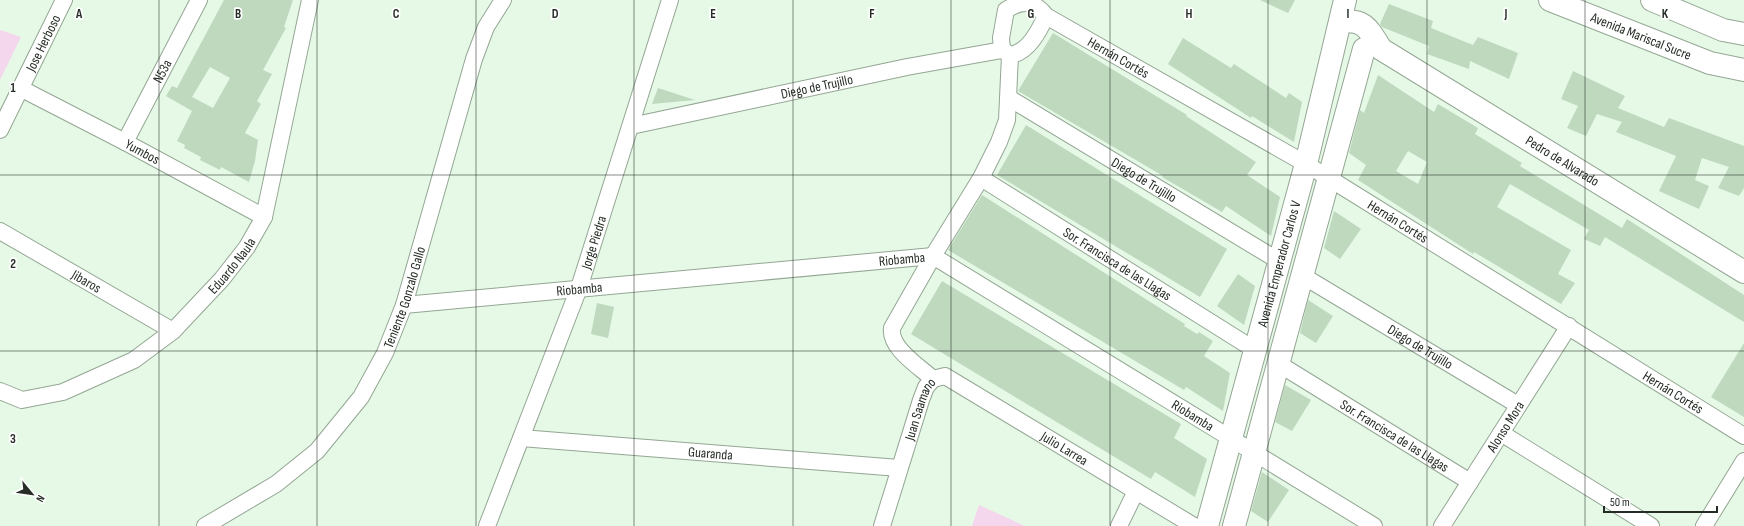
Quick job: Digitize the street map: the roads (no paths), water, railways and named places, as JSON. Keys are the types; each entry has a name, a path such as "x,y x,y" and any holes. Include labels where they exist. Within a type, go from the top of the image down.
{"main road":[{"name":"Avenida Emperador Carlos V","path":"1207,526 1306,164 1345,0"},
{"name":"Avenida Mariscal Sucre","path":"1550,0 1710,63 1744,70"},
{"path":"1652,0 1723,30 1744,34"},
{"name":"Pedro de Alvarado","path":"1339,28 1352,20 1363,24 1371,32 1373,49 1744,272"},
{"path":"1723,30 1744,45"},
{"name":"Avenida Emperador Carlos V","path":"1234,526 1329,179 1373,49"},
{"name":"Avenida Mariscal Sucre","path":"1710,63 1744,87"}],"street":[{"name":"Jose Herboso","path":"0,130 64,0"},
{"name":"N53a","path":"125,142 199,0"},
{"name":"Eduardo Naula","path":"0,391 22,400 63,392 134,360 173,331 222,279 247,247 264,217 310,0"},
{"name":"Teniente Gonzalo Gallo","path":"214,525 276,484 318,451 361,397 385,354 404,305 474,59 486,27 503,0"},
{"name":"Jorge Piedra","path":"487,526 579,288 670,0"},
{"path":"1029,1 1039,6 1046,16 1038,32 1017,55 1006,53 1001,38 1006,10 1015,2 1029,1"},
{"name":"Hernán Cortés","path":"1046,16 1306,164 1744,436"},
{"name":"Diego de Trujillo","path":"631,126 907,67 1006,53"},
{"name":"Juan Saamano","path":"882,526 921,400 926,387 933,379 896,346 891,334 894,323 981,178 1000,142 1007,120 1009,98 1006,53"},
{"name":"Yumbos","path":"20,88 125,142 264,217"},
{"name":"Diego de Trujillo","path":"1009,98 1279,261"},
{"name":"Sor. Francisca de las Llagas","path":"981,178 1255,350"},
{"name":"Jibaros","path":"0,231 173,331"},
{"name":"Riobamba","path":"404,305 933,256 1374,526"},
{"name":"Diego de Trujillo","path":"1303,276 1518,405"},
{"name":"Alonso Mora","path":"1442,526 1569,326"},
{"name":"Sor. Francisca de las Llagas","path":"1278,364 1470,482"},
{"name":"Julio Larrea","path":"933,379 945,376 1194,526"},
{"path":"1501,433 1651,526"},
{"name":"Guaranda","path":"521,438 899,468"},
{"path":"1706,525 1744,461"},
{"path":"1119,526 1136,491"}]}
